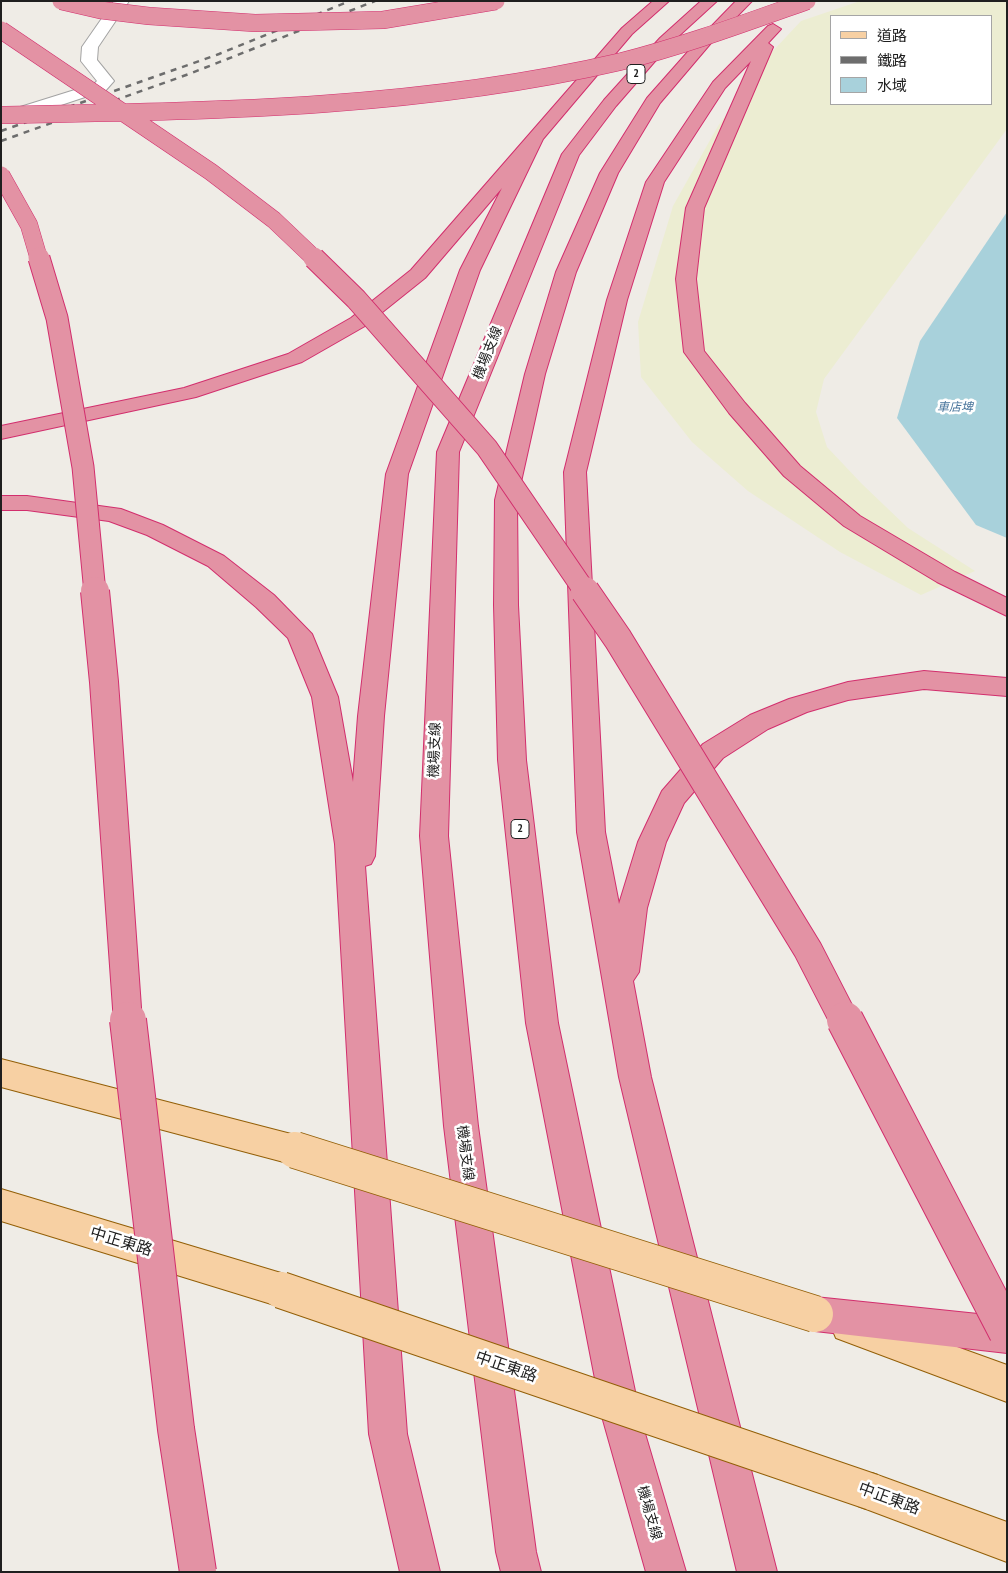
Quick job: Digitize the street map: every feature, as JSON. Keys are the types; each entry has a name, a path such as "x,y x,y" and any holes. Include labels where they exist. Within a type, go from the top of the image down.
{"highway":[{"path":"61,1 100,10 149,16 255,22 383,20 496,1"},
{"path":"1,433 189,393 295,358 358,322 418,274 538,132 627,31 662,1"},
{"name":"機場支線","path":"521,1572 516,1552 461,1126 434,836 448,452 572,154 610,103 665,40 710,1"},
{"name":"機場支線","path":"666,1572 622,1420 542,1023 512,760 506,500 535,374 566,272 609,173 653,101 706,40 746,1"},
{"path":"757,1572 635,1077 591,832 575,472 617,300 655,182 719,85 773,29 805,1"},
{"path":"1,115 211,111 329,104 442,94 566,74 671,48 805,1"},
{"path":"773,29 695,208 686,279 694,352 737,408 792,471 852,521 946,577 1007,608"},
{"path":"1,30 174,146 274,220 356,299 487,448 618,639 808,950 1007,1333"},
{"path":"355,944 371,716 397,474 470,270 538,132"},
{"path":"1,175 29,225 57,318 83,467 104,682 128,1020 176,1428 198,1572"},
{"path":"1,503 27,503 113,514 155,530 216,561 265,601 299,634 325,697 348,844 388,1434 420,1572"},
{"path":"621,1006 632,908 652,842 672,798 714,752 767,719 798,705 848,691 924,680 1007,688"},
{"path":"816,1314 1007,1333"}],"main road":[{"path":"1,1073 295,1150 816,1314 1007,1384"},
{"name":"中正東路","path":"1,1205 281,1290 872,1492 1007,1542"}],"lane":[{"path":"1,119 100,87 106,81 89,61 90,47 122,1"}],"green space":[{"path":"860,1 1007,1 1007,129 824,379 816,412 827,447 862,484 908,528 975,571 921,595 840,552 748,491 692,442 641,377 638,322 673,206 718,126 772,52 801,21"}],"water":[{"name":"車店埤","path":"1007,212 1007,538 976,525 897,418 920,341"}],"railway":[{"path":"1,131 219,54 350,1"},
{"path":"1,141 189,74 375,1"}]}
